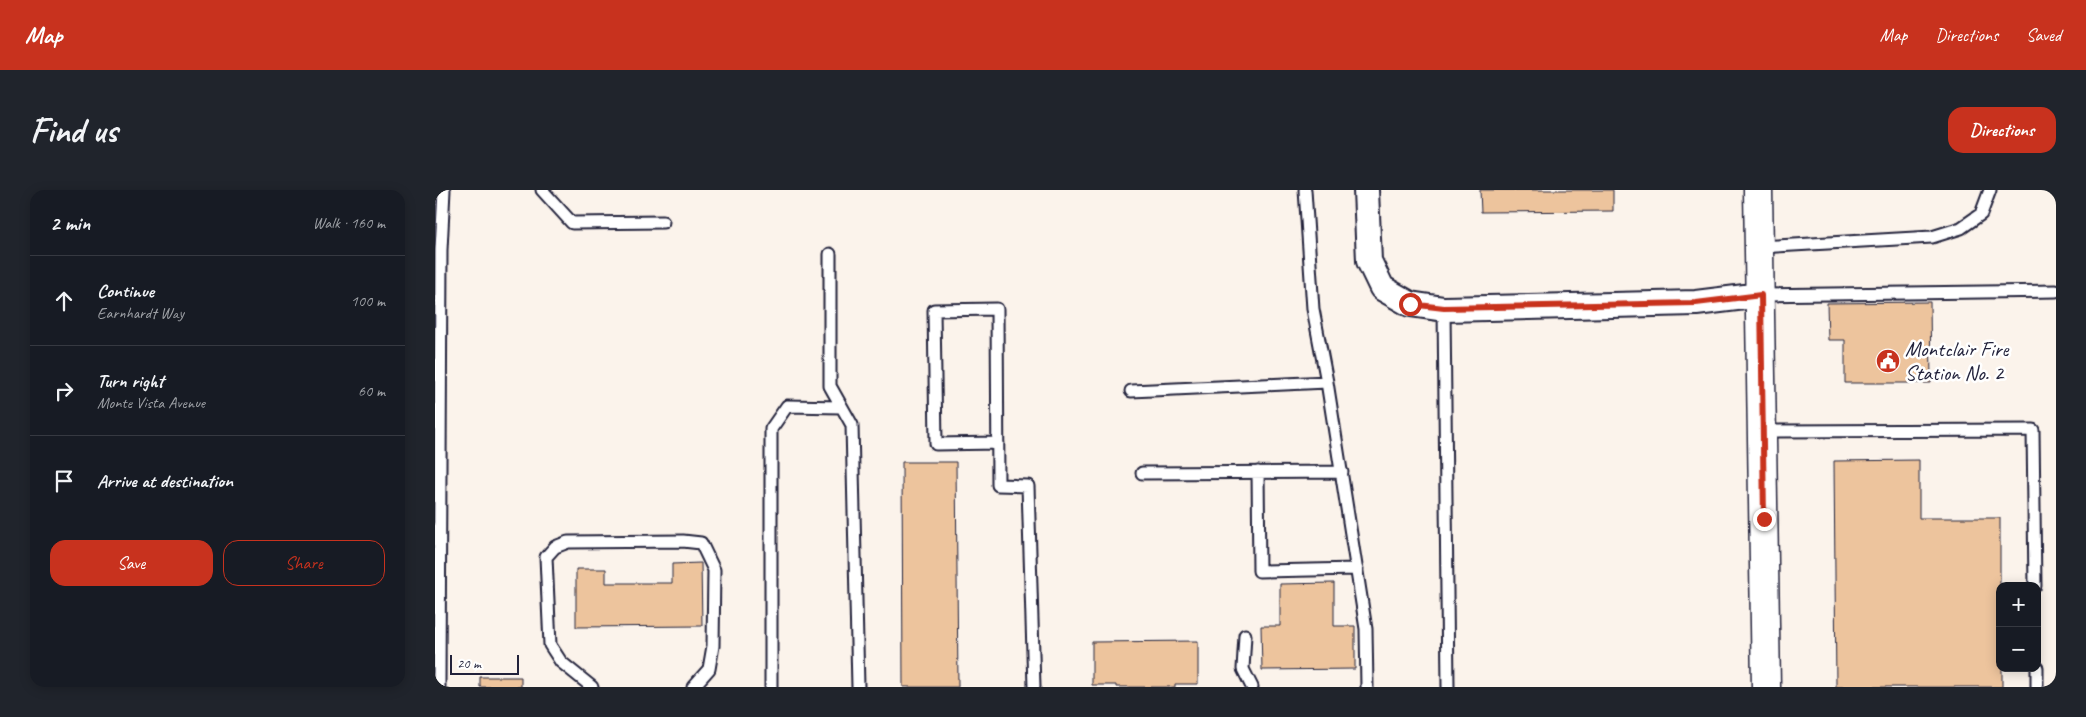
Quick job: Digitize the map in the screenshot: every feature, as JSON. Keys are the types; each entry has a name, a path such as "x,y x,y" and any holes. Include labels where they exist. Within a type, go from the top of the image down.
{"main road":[{"path":"1758,190 1766,687"}],"street":[{"path":"1366,190 1369,261 1382,288 1410,304 1444,308 1696,303 1761,295"}],"lane":[{"path":"439,687 441,260 444,190"},
{"path":"542,190 572,223 663,222"},
{"path":"1305,190 1313,309 1327,382 1366,629 1367,687"},
{"path":"1759,247 1932,237 1961,228 1981,214 1990,190"},
{"path":"830,254 830,386 852,425 858,687"},
{"path":"1761,295 2056,290"},
{"path":"1444,308 1448,687"},
{"path":"998,443 936,444 934,310 997,309 998,443 998,486 1028,486 1034,687"},
{"path":"1131,391 1327,382"},
{"path":"771,687 771,430 787,406 841,407"},
{"path":"1762,431 2033,430 2035,582"},
{"path":"1258,472 1259,571 1357,569"},
{"path":"1142,473 1341,472"},
{"path":"593,687 561,662 550,645 546,557 555,547 567,542 683,541 701,544 714,570 713,646 709,669 693,687"},
{"path":"1245,635 1243,669 1252,687"},
{"path":"2037,672 2037,687"}],"building":[{"path":"1480,190 1613,190 1613,211 1481,212"},
{"name":"Montclair Fire Station No. 2","path":"1930,302 1931,383 1845,383 1845,340 1828,340 1827,303"},
{"path":"1919,460 1919,518 2000,518 2000,582 1996,582 1996,672 2002,672 2002,687 1836,687 1834,461"},
{"path":"902,462 956,462 958,687 903,687"},
{"path":"701,563 702,626 576,627 576,569 606,569 606,583 672,583 672,564"},
{"path":"1334,583 1334,626 1355,626 1355,669 1262,670 1261,626 1280,626 1280,584"},
{"path":"1198,641 1198,684 1175,684 1175,687 1092,685 1092,642"},
{"path":"480,677 521,677 521,687 480,687"}],"place":[{"name":"Montclair Fire Station No. 2","path":"1888,361"}],"route":[{"path":"1410,304 1444,308 1696,303 1761,295 1764,519"}]}
